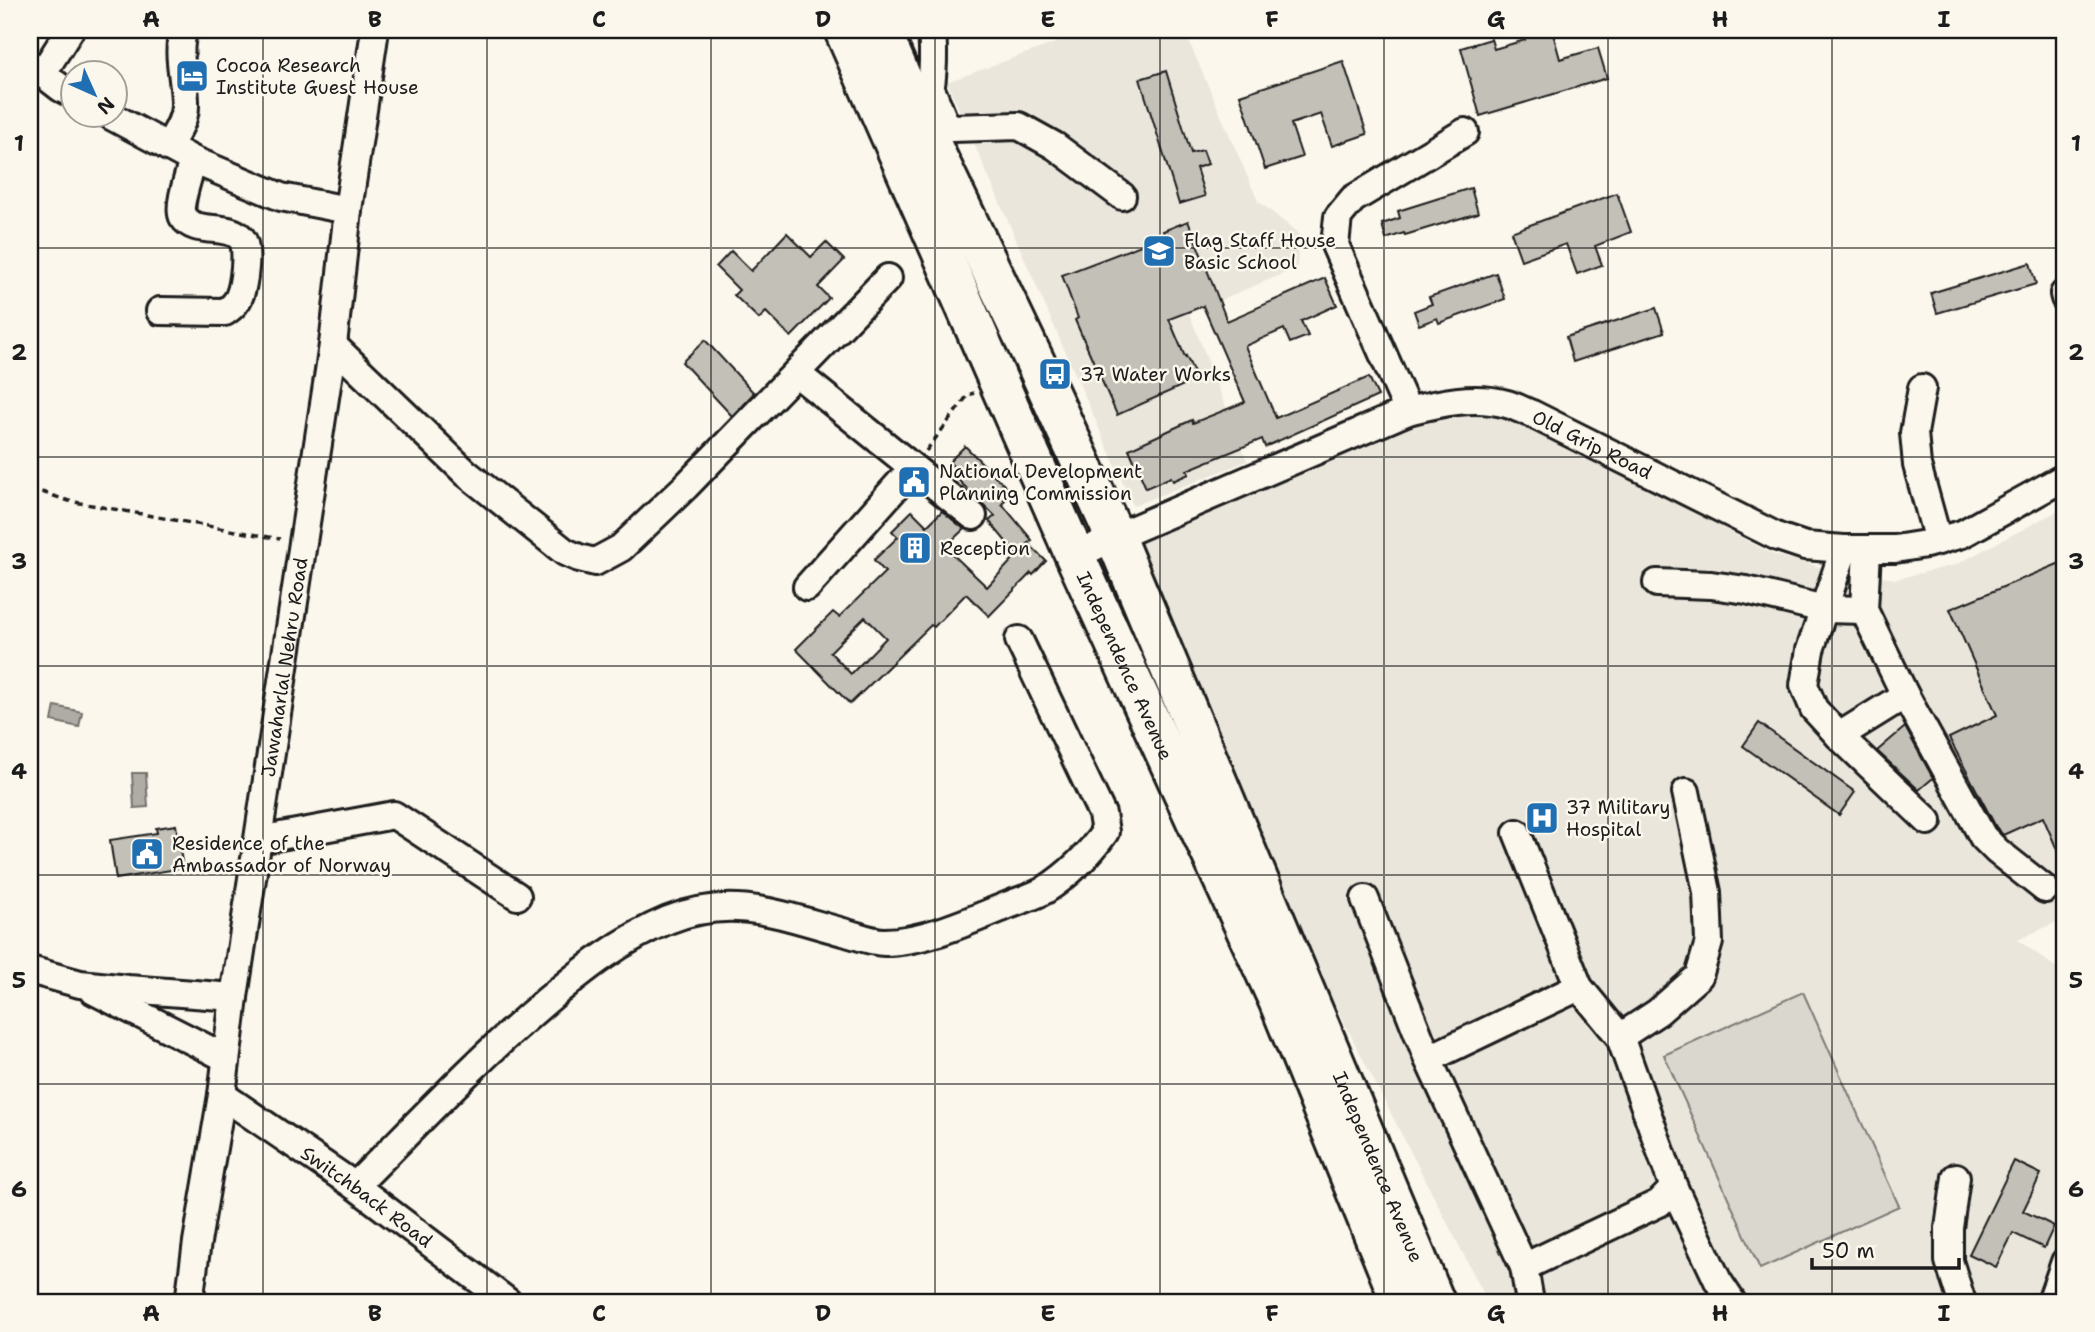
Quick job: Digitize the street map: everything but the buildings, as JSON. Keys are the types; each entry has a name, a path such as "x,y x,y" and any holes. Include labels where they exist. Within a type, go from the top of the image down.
{"highway":[{"name":"Independence Avenue","path":"844,30 1075,556 1278,1000 1401,1302"},
{"name":"Independence Avenue","path":"881,30 927,107 1031,354 1115,537 1435,1302"}],"street":[{"path":"60,87 36,69 69,30"},
{"path":"168,147 182,121 185,108 181,46 184,30"},
{"name":"Jawaharlal Nehru Road","path":"189,1302 333,345 348,210 375,30"},
{"path":"932,30 934,59 927,107 952,128 1019,126 1055,146 1122,196"},
{"path":"130,126 193,160 281,197 348,210"},
{"path":"1408,411 1335,245 1338,217 1353,199 1465,132"},
{"path":"160,311 225,312 234,306 240,295 246,251 243,240 235,233 192,225 184,218 180,209 193,160"},
{"path":"333,345 475,481 565,552 595,562 621,548 687,486 888,278"},
{"path":"796,373 973,516"},
{"path":"1922,388 1914,433 1917,465 1938,541"},
{"name":"Old Grip Road","path":"1075,556 1408,411 1445,402 1473,400 1506,403 1778,537 1805,546 1895,550 1938,541 1962,534 2065,477"},
{"path":"807,587 913,468"},
{"path":"1855,550 1824,609 1810,650 1804,685 1814,709 1928,821"},
{"path":"1855,550 1864,610 1905,695 1983,837 2045,889"},
{"path":"1657,583 1711,585 1746,590 1824,609 1864,610"},
{"path":"355,1186 507,1035 536,1010 576,976 629,939 669,919 730,906 771,911 883,942 913,939 967,922 1042,892 1072,870 1105,832 1102,814 1019,640"},
{"path":"1839,736 1905,695"},
{"path":"1620,1037 1658,1012 1699,976 1709,942 1707,892 1686,792"},
{"path":"259,840 394,815 517,896"},
{"path":"1517,833 1579,987 1620,1037 1675,1188 1718,1281 1732,1302"},
{"path":"1365,899 1428,1059 1524,1267 1530,1302"},
{"path":"30,970 80,984 234,997"},
{"path":"80,984 226,1058"},
{"path":"1428,1059 1579,987"},
{"name":"Switchback Road","path":"222,1095 355,1186 508,1302"},
{"path":"1956,1177 1949,1228 1950,1261 1962,1302"},
{"path":"1524,1267 1659,1203 1675,1188"},
{"path":"2056,1299 2065,1262"}],"path":[{"path":"913,468 968,395 983,391"},
{"path":"30,488 69,501 303,544"}],"shaded area":[{"name":"Flag Staff House Basic School","path":"1091,30 1184,30 1258,201 1299,234 1297,268 1189,313 1247,461 1133,506 947,82"},
{"name":"37 Military Hospital","path":"1474,406 1577,451 1774,555 1833,570 1896,579 1955,565 2065,507 2065,918 2018,940 2065,974 2065,1302 1488,1302 1276,890 1134,535 1413,415"},
{"path":"55,706 82,712 79,727 52,721"},
{"path":"132,773 146,773 148,807 134,808"},
{"path":"1803,992 1899,1206 1760,1269 1664,1055"}],"place":[{"name":"Cocoa Research Institute Guest House","path":"192,76"},
{"name":"Flag Staff House Basic School","path":"1159,251"},
{"name":"37 Water Works","path":"1055,374"},
{"name":"National Development Planning Commission","path":"914,482"},
{"name":"Reception","path":"915,548"},
{"name":"37 Military Hospital","path":"1542,818"},
{"name":"Residence of the Ambassador of Norway","path":"147,854"}]}
